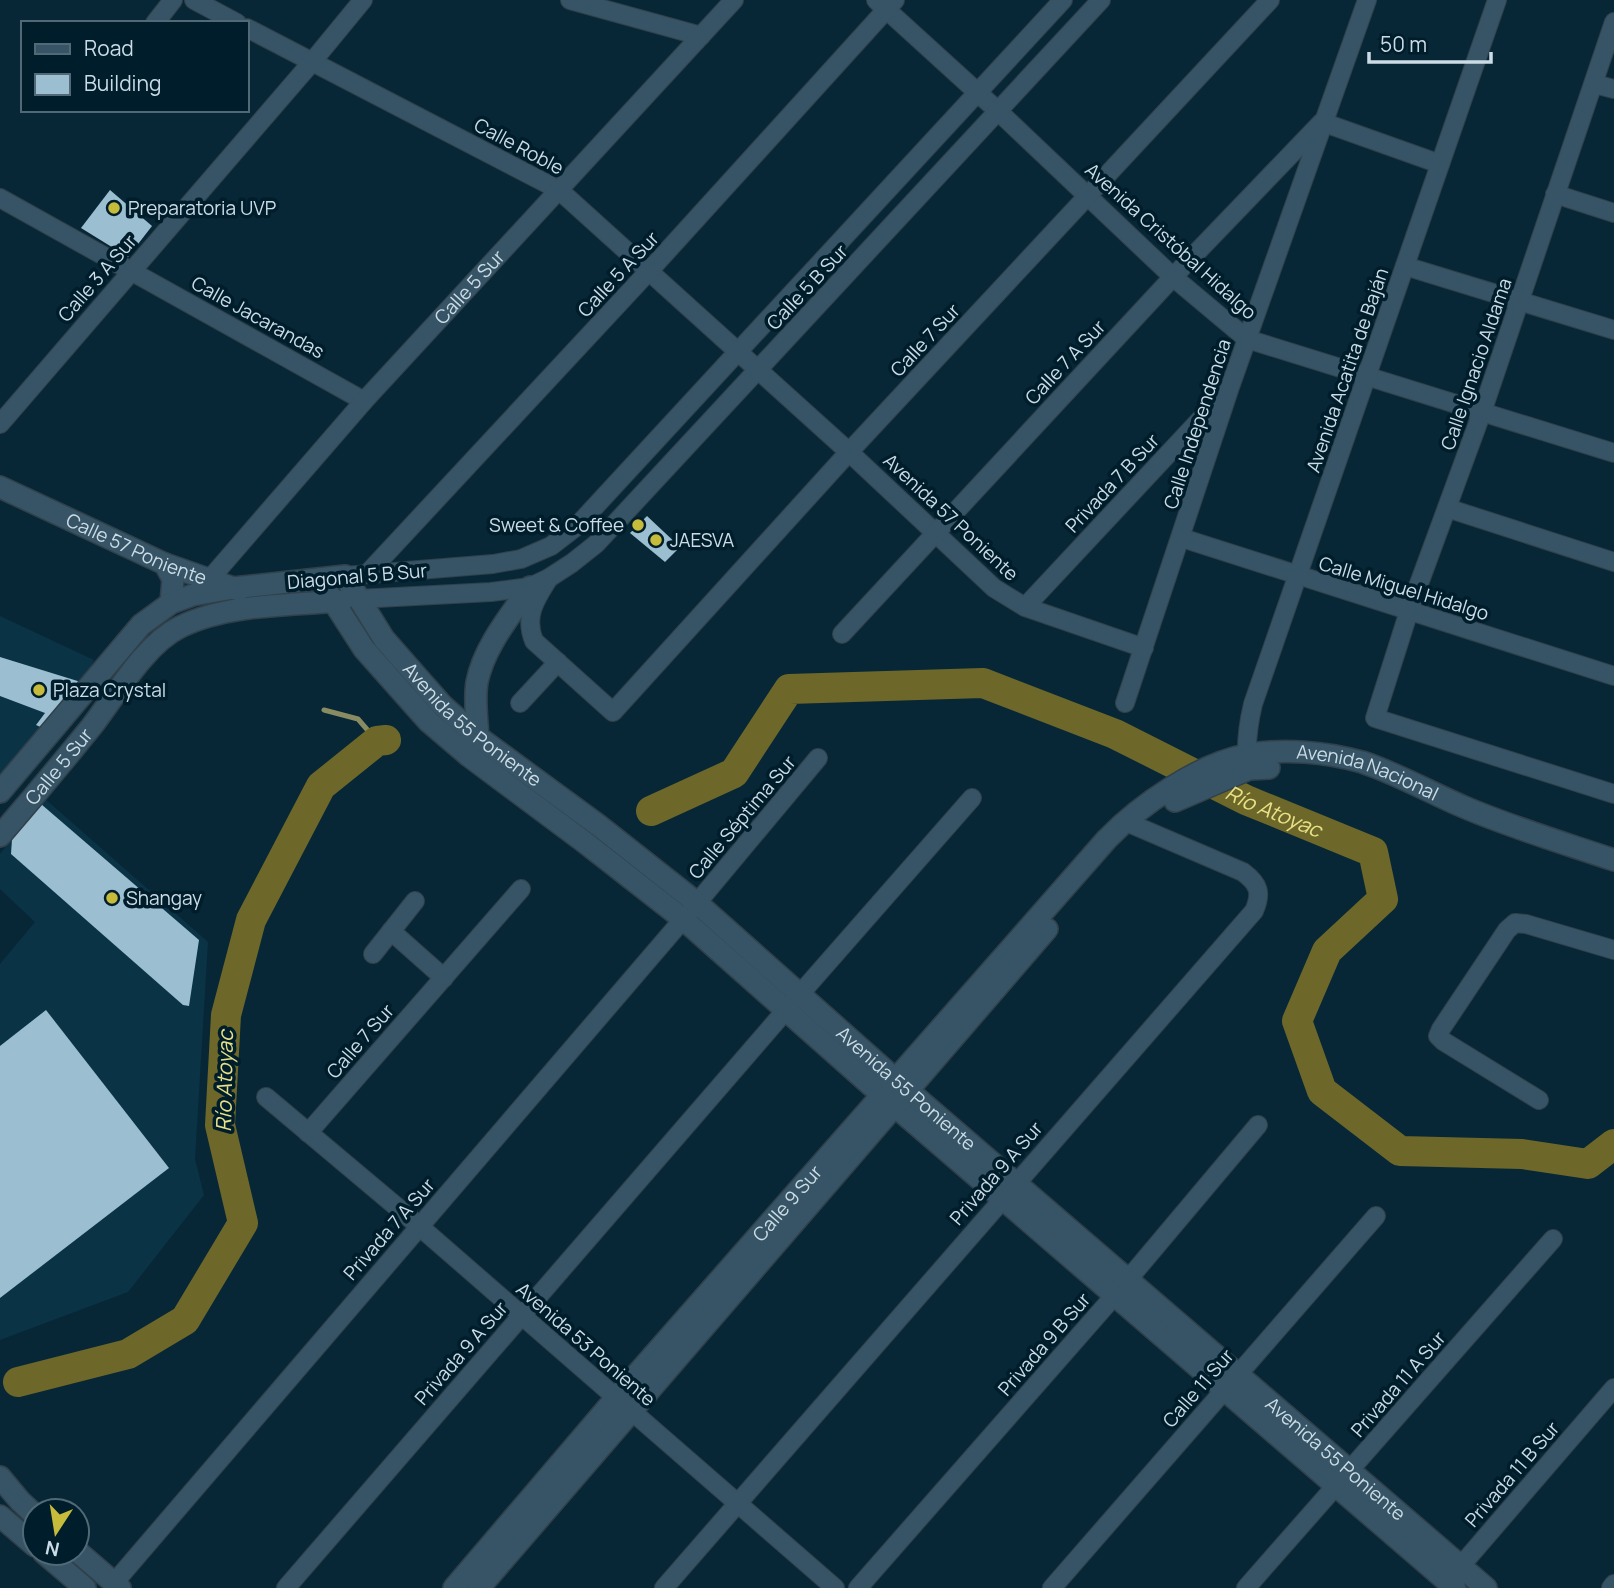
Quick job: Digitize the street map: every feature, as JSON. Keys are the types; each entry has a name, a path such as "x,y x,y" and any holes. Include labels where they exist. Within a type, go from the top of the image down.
{"main road":[{"name":"Calle 57 Poniente","path":"0,486 165,564 277,606"},
{"path":"165,564 173,579 171,603"},
{"name":"Diagonal 5 B Sur","path":"193,595 345,576"},
{"name":"Avenida 55 Poniente","path":"345,576 384,639 442,705 478,737 598,825 697,903 792,1002"},
{"name":"Avenida 55 Poniente","path":"319,579 364,649 428,722 469,757 792,1002 1344,1478 1451,1581 1486,1588"},
{"path":"478,737 477,683 482,666 493,643 539,583"},
{"name":"Calle 5 Sur","path":"0,792 141,625 171,603 193,595"},
{"name":"Diagonal 5 B Sur","path":"211,615 358,599"},
{"name":"Calle 5 Sur","path":"0,836 91,727 150,650 177,628 211,615"},
{"path":"68,711 91,727"},
{"name":"Avenida Nacional","path":"1130,824 1169,796 1222,771 1248,762 1306,752 1362,762 1476,812 1614,860"},
{"name":"Avenida Nacional","path":"1248,762 1306,765 1358,775 1471,825 1614,874"},
{"name":"Calle 9 Sur","path":"454,1588 624,1405 1130,824"},
{"name":"Calle 9 Sur","path":"479,1588 624,1405"},
{"path":"0,1477 21,1502"},
{"path":"0,1516 21,1534"},
{"path":"91,1563 117,1586"},
{"path":"60,1567 85,1588"}],"street":[{"path":"157,21 173,0"},
{"path":"194,0 233,21"},
{"name":"Calle 3 A Sur","path":"0,424 363,0"},
{"path":"570,0 701,36"},
{"name":"Calle 5 Sur","path":"209,580 364,401 734,0"},
{"name":"Calle 5 B Sur","path":"521,559 551,546 577,526 1063,0"},
{"name":"Calle 5 B Sur","path":"539,583 596,544 1101,0"},
{"name":"Calle 7 Sur","path":"558,662 614,712 849,452 1270,0"},
{"name":"Calle Independencia","path":"1125,703 1230,387 1367,0"},
{"name":"Avenida Acatita de Baján","path":"1248,762 1248,727 1253,704 1497,0"},
{"name":"Avenida Cristóbal Hidalgo","path":"886,3 1173,277 1247,339 1614,453"},
{"name":"Calle 5 A Sur","path":"368,573 649,271 886,3"},
{"name":"Calle Ignacio Aldama","path":"1614,22 1482,412 1409,611 1375,718 1614,794"},
{"name":"Calle Roble","path":"248,29 559,190 758,371"},
{"path":"1595,83 1614,89"},
{"path":"1322,122 1440,164"},
{"name":"Calle 7 A Sur","path":"842,635 1173,277 1322,122"},
{"path":"1555,194 1614,213"},
{"name":"Calle Jacarandas","path":"0,198 364,401"},
{"path":"1405,266 1614,330"},
{"name":"Avenida 57 Poniente","path":"758,371 1010,600 1144,648"},
{"name":"Privada 7 B Sur","path":"1026,607 1230,387"},
{"path":"1447,508 1614,562"},
{"name":"Calle Miguel Hidalgo","path":"1182,538 1614,676"},
{"name":"Diagonal 5 B Sur","path":"345,576 493,564 521,559"},
{"path":"520,703 558,662 534,641 529,629 529,616 539,583"},
{"name":"Diagonal 5 B Sur","path":"358,599 491,592 539,583"},
{"name":"Calle Séptima Sur","path":"697,903 818,758"},
{"name":"Privada 9 A Sur","path":"286,1588 792,1002 972,798"},
{"name":"Privada 9 A Sur","path":"664,1588 1254,911 1260,896 1256,881 1243,872 1130,824"},
{"name":"Calle 7 Sur","path":"308,1133 521,889"},
{"path":"373,954 415,901"},
{"name":"Privada 7 A Sur","path":"117,1586 419,1226 697,903"},
{"path":"1539,1100 1438,1036 1507,930 1515,923 1614,950"},
{"path":"391,931 444,978"},
{"name":"Avenida 53 Poniente","path":"266,1097 419,1226 835,1588"},
{"name":"Privada 9 B Sur","path":"858,1588 1122,1287 1258,1125"},
{"name":"Calle 11 Sur","path":"1052,1588 1376,1216"},
{"name":"Privada 11 A Sur","path":"1245,1588 1553,1239"},
{"name":"Privada 11 B Sur","path":"1451,1581 1614,1388"},
{"path":"1611,1588 1614,1584"}],"shaded area":[{"path":"0,616 94,660 84,683 0,782"},
{"path":"44,798 208,942 195,1159 204,1195 128,1292 0,1340 0,964 35,922 0,889 0,854"}],"building":[{"name":"Preparatoria UVP","path":"110,190 152,226 128,257 81,228"},
{"name":"JAESVA","path":"647,516 680,547 665,562 630,533"},
{"name":"Plaza Crystal","path":"0,657 84,683 45,729 36,725 45,713 0,696"},
{"path":"41,804 199,940 189,1006 183,1005 11,854 12,839"},
{"path":"46,1010 169,1168 0,1298 0,1046"}],"waterway":[{"name":"Río Atoyac","path":"651,811 734,773 789,689 983,683 1115,734 1246,800 1373,852 1383,899 1327,951 1297,1021 1322,1091 1400,1151 1522,1154 1588,1164 1614,1144"},
{"path":"324,710 358,719 377,741"},
{"name":"Río Atoyac","path":"18,1382 128,1354 185,1320 243,1223 220,1125 226,1015 251,920 321,786 377,741 386,740"}],"place":[{"name":"Preparatoria UVP","path":"114,208"},
{"name":"Sweet & Coffee","path":"638,525"},
{"name":"JAESVA","path":"656,540"},
{"name":"Plaza Crystal","path":"39,690"},
{"name":"Shangay","path":"112,898"}]}
